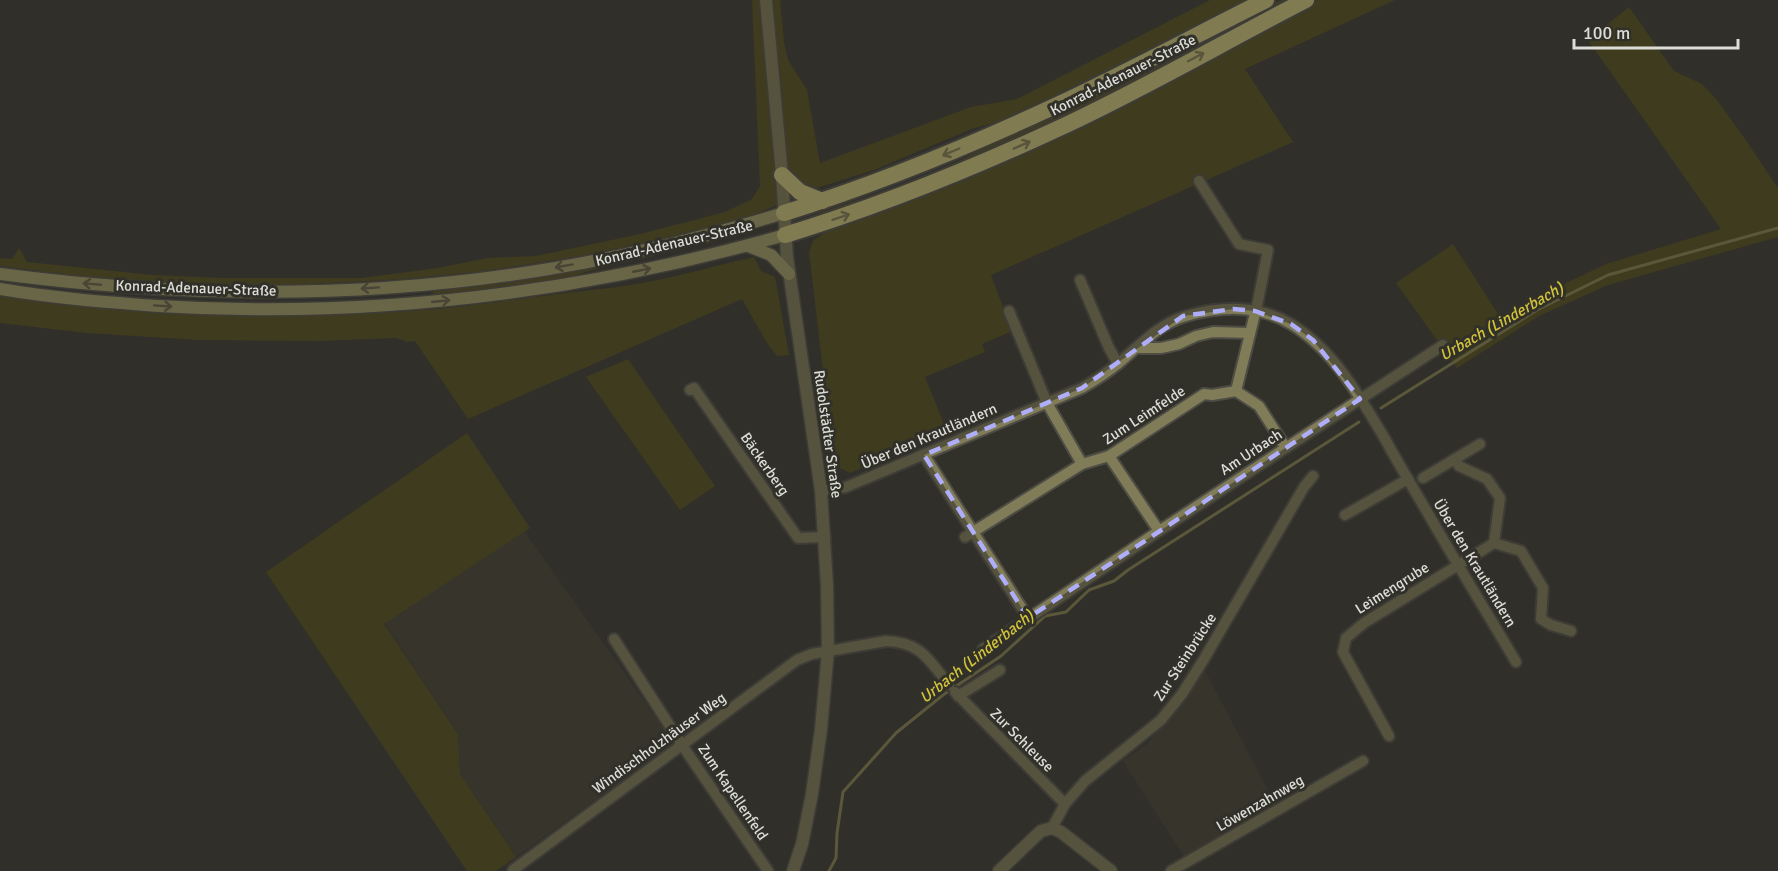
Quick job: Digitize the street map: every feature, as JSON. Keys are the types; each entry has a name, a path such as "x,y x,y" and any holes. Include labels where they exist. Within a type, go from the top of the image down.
{"highway":[{"name":"Konrad-Adenauer-Straße","path":"784,213 914,167 1005,129 1119,75 1266,0"},
{"name":"Konrad-Adenauer-Straße","path":"785,235 904,195 979,165 1112,102 1305,0"},
{"path":"782,175 800,192 822,201"}],"main road":[{"name":"Konrad-Adenauer-Straße","path":"0,274 141,289 215,292 291,292 420,285 511,275 609,257 684,241 784,213"},
{"name":"Konrad-Adenauer-Straße","path":"0,290 113,303 207,309 325,309 417,304 515,293 671,265 785,235"},
{"path":"747,246 771,255 789,274"}],"street":[{"name":"Rudolstädter Straße","path":"766,0 789,274 821,491 825,537 828,651 812,794 802,844 793,871"},
{"path":"1198,181 1239,244 1268,250 1236,391 1259,406 1286,448"},
{"path":"1080,280 1118,364"},
{"name":"Über den Krautländern","path":"821,491 846,488 1091,383 1118,364 1158,329 1183,316 1209,310 1255,311 1291,324 1313,340 1334,362 1360,399 1516,662"},
{"path":"1009,311 1047,403 1082,464"},
{"path":"1136,348 1161,348 1213,332 1250,333"},
{"name":"Am Urbach","path":"983,649 1443,345"},
{"name":"Bäckerberg","path":"690,390 694,388 798,538 825,537"},
{"name":"Zum Leimfelde","path":"969,535 1082,464 1109,456 1204,394 1236,391"},
{"path":"1423,478 1480,444"},
{"path":"924,455 969,535 1028,618"},
{"path":"1109,456 1159,531"},
{"path":"1455,459 1459,466 1487,479 1500,498 1494,543 1521,551 1543,588 1541,619 1570,631"},
{"name":"Zur Steinbrücke","path":"1052,828 1065,804 1085,781 1161,720 1182,694 1304,487 1313,476"},
{"path":"1345,515 1408,479"},
{"name":"Leimengrube","path":"1389,736 1343,652 1346,638 1364,623 1494,543"},
{"name":"Zum Kapellenfeld","path":"614,639 682,745 768,871"},
{"name":"Windischholzhäuser Weg","path":"513,870 805,656 886,640 900,641 916,648 924,655 954,691"},
{"path":"954,691 1000,670"},
{"name":"Zur Schleuse","path":"954,691 1065,804"},
{"name":"Löwenzahnweg","path":"1171,871 1363,760"},
{"path":"999,871 1041,831 1052,828 1061,832 1111,871"}],"highlighted area":[{"path":"1233,309 1255,311 1291,324 1313,340 1360,399 1028,618 924,455 1082,388 1183,316"}],"shaded area":[{"path":"752,0 780,0 788,60 807,90 820,163 971,107 1017,99 1210,0 1248,0 1000,122 974,128 874,170 820,187 748,217 661,239 576,257 483,271 405,279 311,284 182,284 86,277 0,266 0,258 12,259 19,248 27,262 153,275 223,278 361,278 438,268 487,258 536,256 640,234 725,212 752,199 760,186"},
{"path":"1281,0 1291,0 1069,116 975,160 819,217 819,213 912,181 957,162"},
{"path":"1318,0 1395,0 1245,69 1293,142 991,275 1012,331 982,344 985,352 925,377 947,431 850,473 834,465 809,252 813,241 824,233 823,229"},
{"path":"1629,7 1674,71 1702,84 1717,100 1778,188 1778,237 1608,285 1539,316 1457,368 1396,283 1453,244 1502,320 1545,293 1606,264 1721,229 1588,40"},
{"path":"753,228 754,232 563,279 502,289 433,296 433,291 537,277"},
{"path":"754,257 761,271 775,277 789,355 777,356 742,299 468,419 415,341 407,342 396,338 319,341 198,340 87,333 0,323 0,296 153,311 255,315 357,314 465,306 626,286"},
{"path":"628,359 715,486 680,510 586,377"},
{"path":"467,433 530,528 384,624 458,734 460,774 516,857 496,871 467,871 266,572"},
{"path":"524,531 674,743 516,857 460,774 458,733 384,623"},
{"path":"1204,669 1276,805 1190,856 1183,855 1123,761 1147,744 1192,690"}],"waterway":[{"name":"Urbach (Linderbach)","path":"1381,408 1537,310 1608,275 1778,228"},
{"name":"Urbach (Linderbach)","path":"829,871 836,858 843,792 896,733 943,695 1001,656 1045,616 1066,612 1089,590 1114,581 1359,422"}]}
